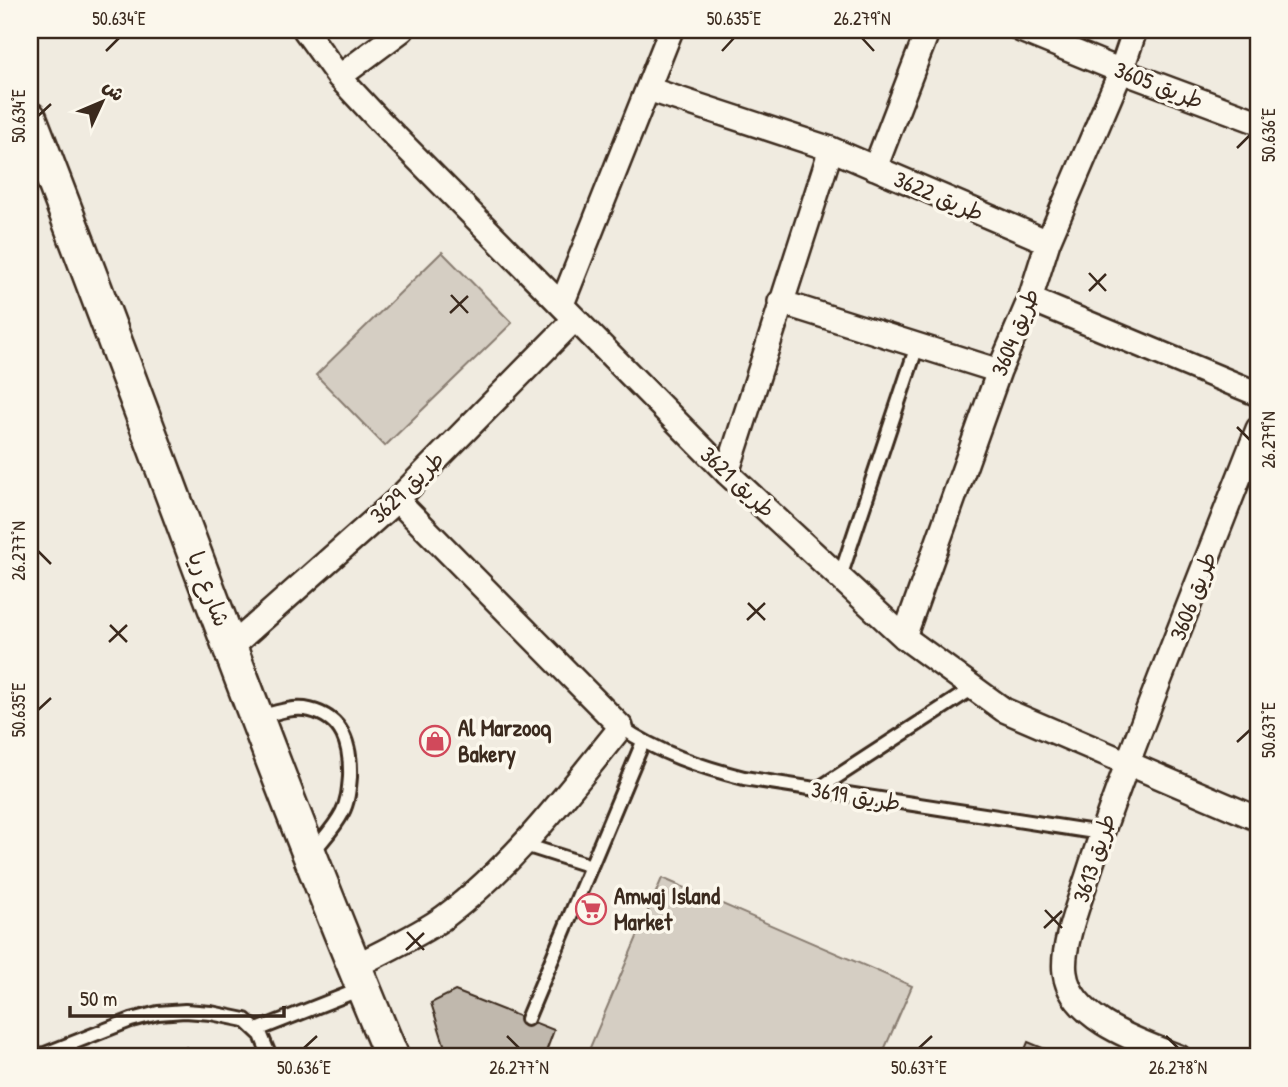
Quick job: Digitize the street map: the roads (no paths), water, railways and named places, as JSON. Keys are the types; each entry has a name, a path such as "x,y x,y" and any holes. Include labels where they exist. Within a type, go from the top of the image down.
{"main road":[{"name":"شارع ريا","path":"30,119 257,718 392,1057"}],"street":[{"name":"طريق 3621","path":"305,30 339,77 379,120 568,312 727,473 904,637 1004,710 1258,819"},
{"path":"339,77 402,30"},
{"name":"طريق 3629","path":"231,647 397,500 568,312 671,30"},
{"path":"876,169 928,30"},
{"name":"طريق 3605","path":"1021,30 1258,122"},
{"name":"طريق 3604","path":"904,637 999,371 1030,299 1048,242 1121,71 1135,30"},
{"name":"طريق 3622","path":"648,89 831,149 1048,242"},
{"path":"727,473 831,149"},
{"path":"1030,299 1258,394"},
{"path":"780,302 999,371"},
{"name":"طريق 3606","path":"1127,763 1258,429"},
{"name":"طريق 3619","path":"397,500 621,727"},
{"path":"359,978 439,920 498,871 525,845 621,727"},
{"name":"طريق 3613","path":"1127,763 1101,833 1068,939 1065,973 1076,1000 1099,1021 1137,1049 1179,1057"}],"lane":[{"path":"840,577 917,346"},
{"path":"818,789 972,688"},
{"path":"257,718 293,709 309,709 331,720 346,740 350,755 347,803 335,825 310,855"},
{"name":"طريق 3619","path":"621,727 642,742 708,769 744,778 1101,833"},
{"path":"527,1019 642,742"},
{"path":"525,845 591,866"},
{"path":"257,1030 359,978"},
{"path":"37,1057 131,1020 158,1013 184,1011 245,1020 257,1030 270,1057"}],"place":[{"name":"Al Marzooq Bakery","path":"435,741"},
{"name":"Amwaj Island Market","path":"591,909"}]}
